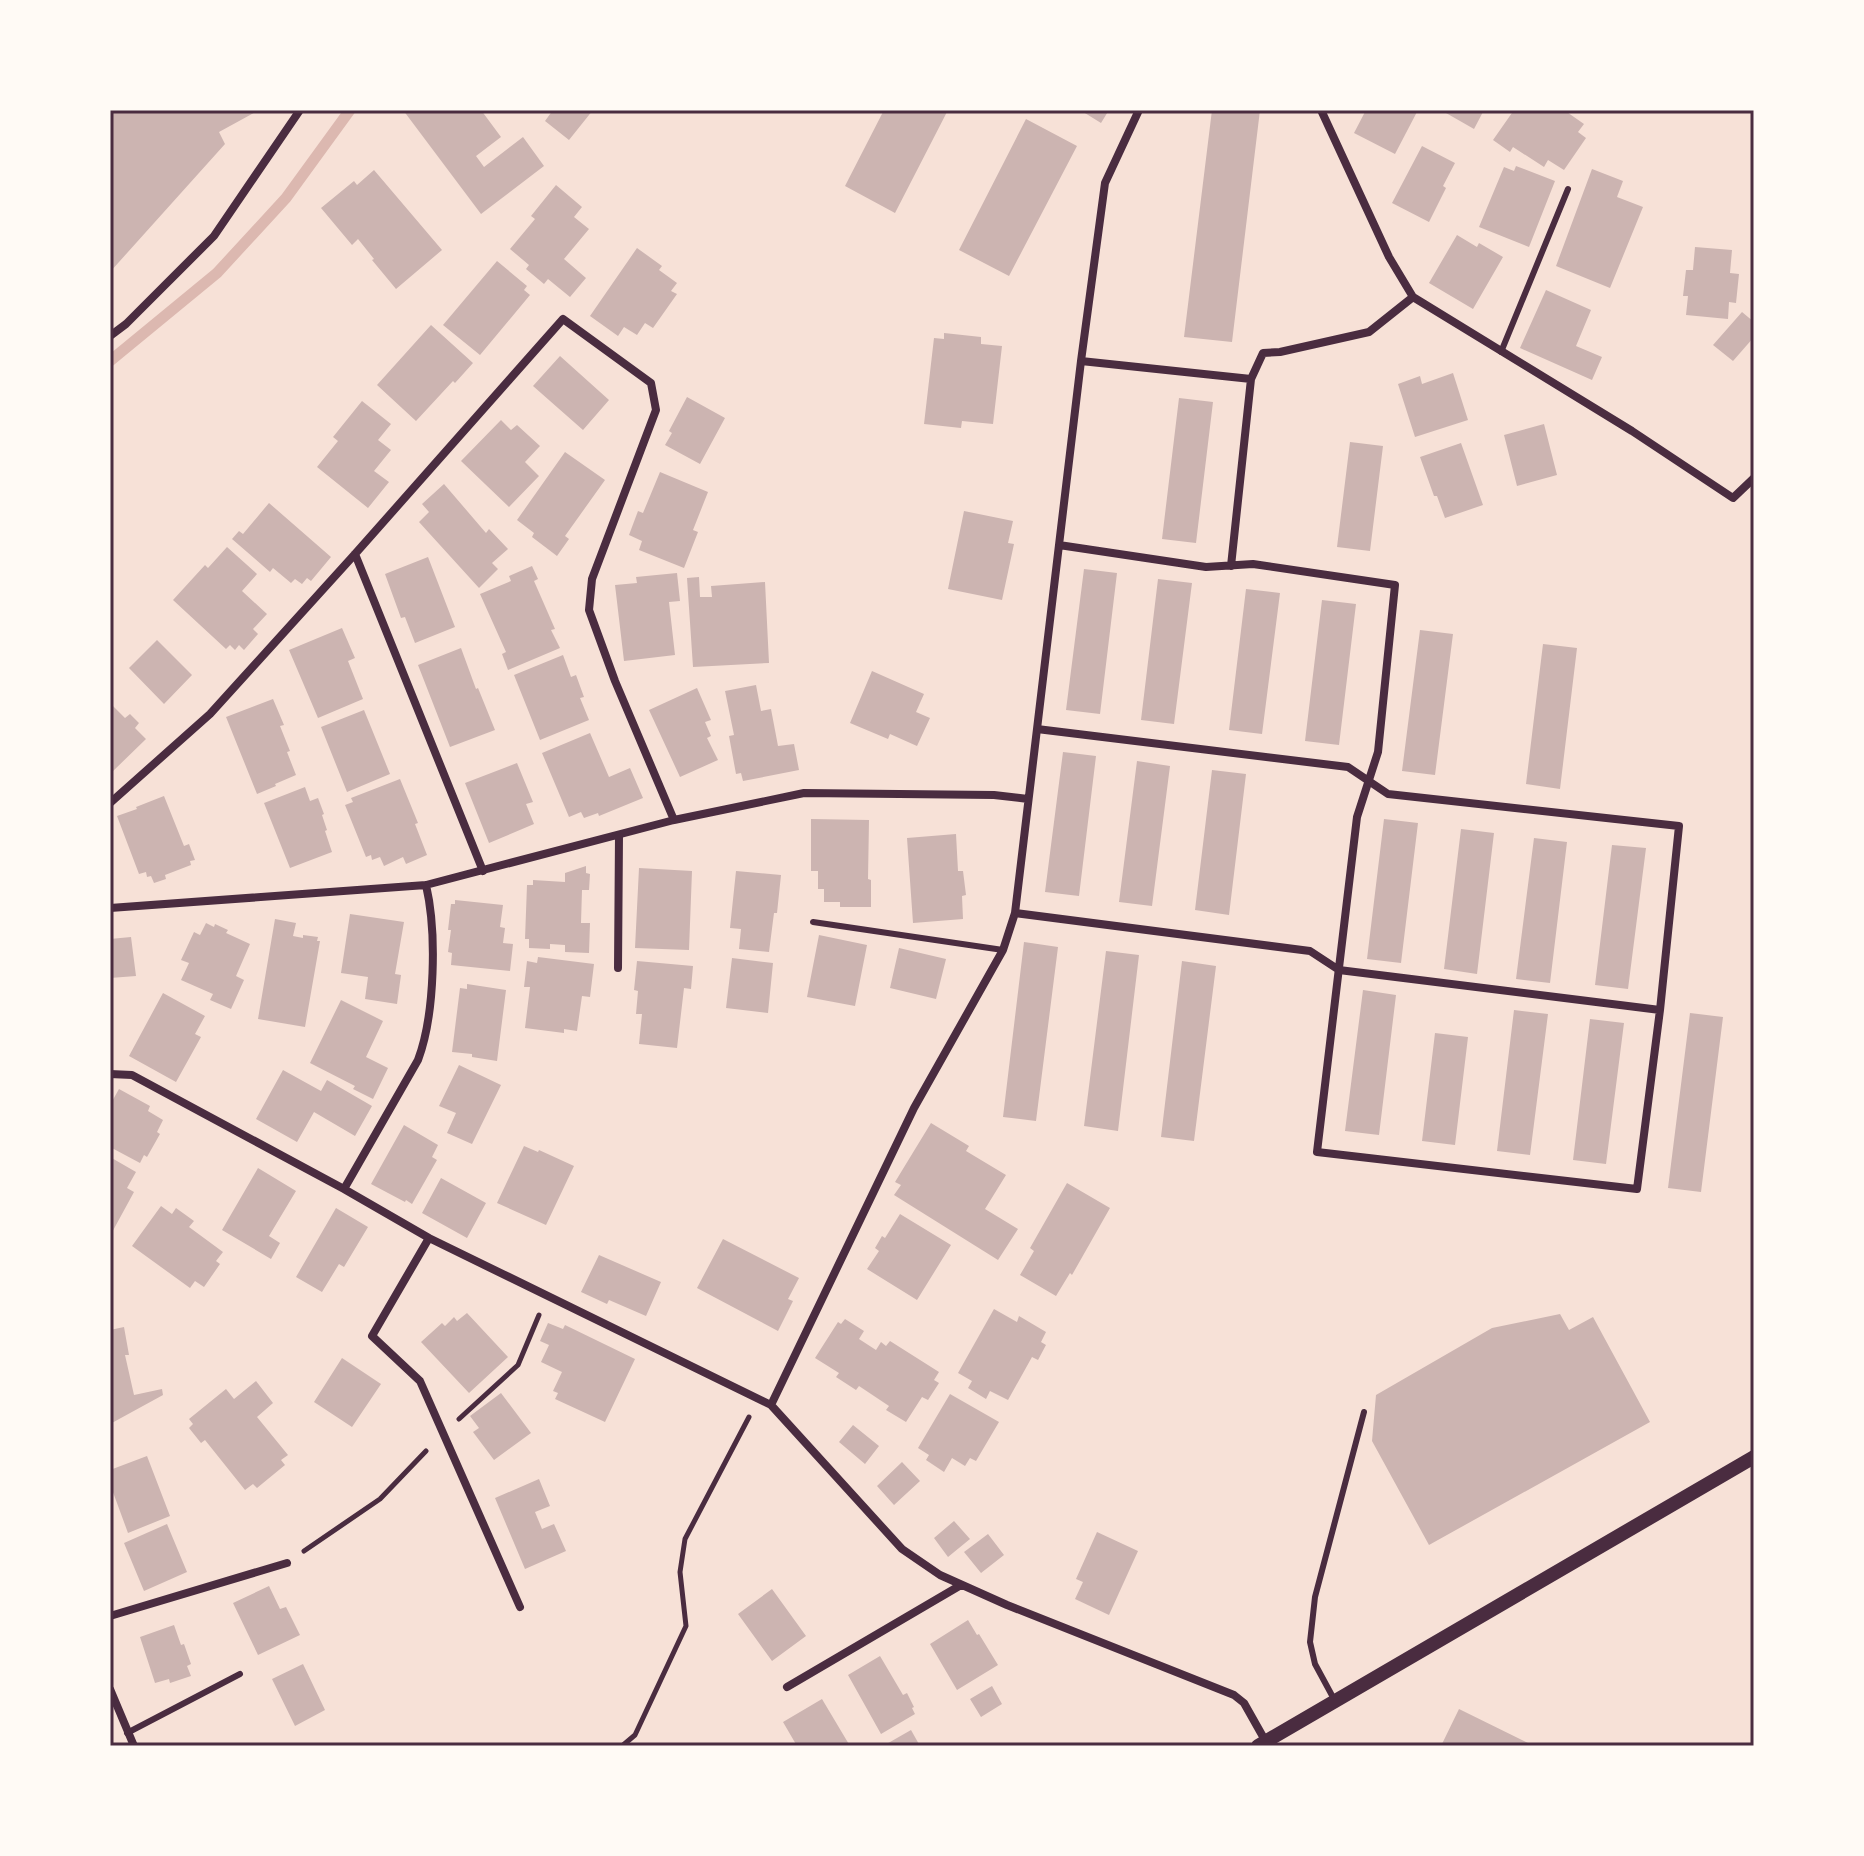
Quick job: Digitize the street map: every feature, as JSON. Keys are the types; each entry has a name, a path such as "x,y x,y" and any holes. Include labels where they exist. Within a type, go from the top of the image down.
{"street":[{"path":"110,336 126,324 214,236 300,110"},
{"path":"771,1405 914,1108 1003,950 1015,913 1105,183 1139,110"},
{"path":"1321,110 1389,257 1413,297 1632,431 1733,498 1754,478"},
{"path":"1231,566 1251,379 1263,353 1369,332 1413,297"},
{"path":"110,803 210,714 563,319 651,383 656,410 592,579 589,610 615,681 674,820"},
{"path":"1081,361 1251,379"},
{"path":"1037,729 1348,767 1370,781 1388,794 1679,826 1637,1189 1317,1152 1357,817 1370,781 1378,752 1395,585 1253,564 1206,567 1059,545"},
{"path":"355,554 483,871"},
{"path":"110,908 426,885 674,820 804,793 994,795 1028,799"},
{"path":"618,968 619,836"},
{"path":"344,1189 418,1060 425,1040 432,979 430,903 426,885"},
{"path":"1015,913 1310,951 1339,970 1660,1010"},
{"path":"110,1074 132,1075 429,1238 771,1405 902,1549 940,1575 961,1585 1234,1695 1244,1703 1262,1744 1754,1457"},
{"path":"429,1238 372,1336 420,1381 520,1607"},
{"path":"110,1616 287,1563"},
{"path":"787,1687 961,1585"},
{"path":"110,1689 134,1746"}],"lane":[{"path":"1501,352 1568,189"},
{"path":"813,922 1003,950"},
{"path":"1335,1701 1315,1664 1310,1642 1313,1612 1364,1412"},
{"path":"127,1733 240,1674"}],"path":[{"path":"622,1746 635,1735 686,1626 680,1572 685,1539 751,1412 771,1405"}],"building":[{"path":"110,110 259,110 219,132 225,144 110,272"},
{"path":"403,110 481,110 501,137 476,156 484,167 523,137 544,166 481,214"},
{"path":"553,110 593,110 569,140 545,121"},
{"path":"884,110 948,110 895,213 845,186"},
{"path":"1080,110 1109,110 1101,123"},
{"path":"1212,110 1260,110 1232,342 1184,337"},
{"path":"1366,110 1418,110 1395,154 1354,133"},
{"path":"1447,110 1484,110 1474,129 1446,113"},
{"path":"1514,110 1564,110 1584,124 1578,132 1586,138 1564,170 1548,160 1544,167 1513,147 1510,152 1493,140"},
{"path":"1026,119 1077,146 1009,276 959,250"},
{"path":"1422,146 1455,163 1429,222 1392,203"},
{"path":"1516,166 1555,181 1529,247 1479,227 1504,167 1514,171"},
{"path":"1592,169 1623,181 1617,197 1643,207 1610,288 1556,266"},
{"path":"374,170 442,250 396,289 358,239 352,245 321,208 354,181 357,185"},
{"path":"556,185 582,207 574,217 589,229 564,259 586,278 570,297 548,279 544,284 526,269 529,265 510,249 535,219 531,216"},
{"path":"1457,235 1503,257 1473,309 1429,283"},
{"path":"1695,247 1732,250 1730,273 1739,274 1736,303 1729,302 1728,319 1686,315 1688,296 1683,296 1686,270 1693,270"},
{"path":"637,248 662,266 659,270 677,283 671,291 677,294 653,328 645,323 637,335 624,327 618,336 590,316"},
{"path":"497,261 527,286 524,290 530,295 480,355 443,325"},
{"path":"1546,290 1591,310 1576,346 1602,357 1592,380 1520,348"},
{"path":"1742,312 1754,322 1754,337 1733,361 1713,345"},
{"path":"431,325 473,363 416,421 377,385"},
{"path":"944,333 981,337 981,344 1002,346 993,424 962,421 961,428 924,424 934,338 944,339"},
{"path":"560,356 609,400 583,430 533,386"},
{"path":"1453,373 1468,420 1415,437 1398,384 1420,376 1422,384"},
{"path":"687,397 725,418 700,464 665,445"},
{"path":"1179,398 1213,402 1196,543 1162,539"},
{"path":"362,401 391,424 378,440 391,450 374,471 389,482 368,508 317,467 338,441 333,437"},
{"path":"501,420 511,430 517,425 540,446 525,462 539,476 509,507 461,461"},
{"path":"1544,424 1557,475 1517,486 1504,435"},
{"path":"1350,442 1383,446 1370,551 1337,547"},
{"path":"1461,443 1483,505 1445,518 1420,457"},
{"path":"565,452 605,480 565,536 569,539 557,556 532,537 534,533 517,520"},
{"path":"660,472 708,492 693,530 698,532 684,568 639,550 642,541 629,535 638,511 643,513"},
{"path":"444,484 486,533 489,529 508,549 492,563 498,569 479,588 419,522 429,512 422,504"},
{"path":"269,503 331,557 311,581 307,578 302,584 295,579 291,583 273,568 270,572 232,539 239,531 243,534"},
{"path":"964,511 1013,521 1008,543 1014,544 1002,600 948,589"},
{"path":"227,547 257,574 242,591 267,614 253,629 258,634 244,650 239,645 235,650 230,645 226,649 173,600 205,565 208,568"},
{"path":"428,557 455,627 415,643 405,617 401,618 385,574"},
{"path":"532,566 538,579 534,581 560,648 508,670 502,654 506,652 480,594 511,581 509,576"},
{"path":"1084,569 1117,573 1100,714 1066,710"},
{"path":"677,573 680,601 669,602 675,655 624,661 615,585 637,583 636,577"},
{"path":"699,577 700,597 712,597 711,586 765,582 769,663 693,667 687,578"},
{"path":"1158,579 1192,583 1174,724 1141,720"},
{"path":"1246,589 1280,593 1262,734 1229,730"},
{"path":"1322,600 1356,604 1339,745 1305,741"},
{"path":"342,628 355,658 348,661 363,699 318,718 289,650"},
{"path":"1420,630 1453,634 1435,775 1402,771"},
{"path":"157,640 192,675 164,704 129,668"},
{"path":"1543,644 1577,648 1560,789 1526,784"},
{"path":"461,648 495,730 450,747 418,665"},
{"path":"563,655 571,677 576,675 584,697 580,698 589,720 540,740 514,675"},
{"path":"872,671 924,694 916,712 930,718 917,746 890,734 888,739 850,723"},
{"path":"756,685 761,711 771,709 778,746 794,744 799,770 743,781 741,773 736,774 729,736 734,735 725,691"},
{"path":"697,688 711,720 705,722 711,736 707,738 718,760 680,777 649,710"},
{"path":"273,699 284,725 280,726 296,775 257,794 226,717"},
{"path":"110,703 125,718 130,714 139,723 135,728 146,739 110,774"},
{"path":"364,710 390,774 347,792 321,727"},
{"path":"590,733 609,777 630,768 643,798 599,816 598,813 584,818 581,812 569,817 542,753"},
{"path":"1063,752 1096,756 1079,896 1045,892"},
{"path":"1137,761 1170,766 1152,906 1119,902"},
{"path":"517,763 533,802 526,804 534,824 489,843 465,783"},
{"path":"1212,770 1246,774 1229,915 1195,910"},
{"path":"400,779 427,855 406,864 403,857 384,866 380,857 372,860 371,855 366,857 345,805 353,802 351,798"},
{"path":"305,787 310,801 318,798 332,852 290,868 264,803"},
{"path":"164,796 184,846 189,844 195,860 190,861 191,865 154,883 146,872 139,874 117,816"},
{"path":"811,819 869,820 871,907 840,907 840,902 824,902 824,889 818,889 818,871 811,871"},
{"path":"1384,819 1418,823 1401,963 1367,959"},
{"path":"1461,829 1494,833 1477,974 1444,969"},
{"path":"956,834 958,871 963,871 966,895 962,896 963,919 913,923 907,838"},
{"path":"1534,838 1567,842 1550,983 1516,979"},
{"path":"1612,845 1646,848 1628,989 1595,985"},
{"path":"586,866 586,873 590,874 589,890 582,890 581,923 590,923 589,953 565,952 565,945 550,944 550,949 529,948 529,939 525,939 527,885 533,885 533,880 565,882 565,873"},
{"path":"639,868 692,871 689,950 635,948"},
{"path":"736,871 781,875 769,952 739,949 741,929 730,928"},
{"path":"455,900 503,905 500,927 505,928 503,943 513,944 510,971 451,965 452,953 448,952 451,930 448,930 451,904 455,904"},
{"path":"350,914 404,922 395,974 401,975 397,1004 365,999 368,977 341,973"},
{"path":"275,919 296,923 293,936 318,937 317,941 320,941 305,1027 258,1019"},
{"path":"206,923 228,930 226,933 250,944 236,976 244,980 231,1009 210,1000 213,994 181,980 189,963 181,960 194,932 200,935"},
{"path":"819,935 867,945 855,1006 807,997"},
{"path":"131,937 136,976 110,978 110,939"},
{"path":"1024,942 1058,947 1036,1121 1003,1117"},
{"path":"899,948 946,959 936,999 890,988"},
{"path":"1106,951 1139,955 1118,1131 1084,1126"},
{"path":"538,957 594,964 590,997 582,996 577,1031 564,1029 564,1033 525,1028 530,987 524,987 527,961 537,963"},
{"path":"732,958 773,963 768,1013 726,1008"},
{"path":"637,961 693,966 691,989 684,988 677,1048 639,1044 642,1014 636,1014 638,991 634,990"},
{"path":"1182,961 1216,966 1194,1141 1161,1137"},
{"path":"467,984 506,990 497,1061 452,1052 460,988 467,989"},
{"path":"1363,990 1396,995 1379,1135 1345,1131"},
{"path":"163,993 205,1016 195,1034 201,1037 176,1082 129,1056"},
{"path":"341,1000 383,1021 366,1057 388,1068 373,1099 310,1063"},
{"path":"1514,1010 1548,1014 1530,1155 1497,1151"},
{"path":"1690,1013 1723,1017 1701,1192 1668,1188"},
{"path":"1590,1019 1624,1023 1606,1164 1573,1160"},
{"path":"1435,1033 1468,1037 1455,1145 1422,1141"},
{"path":"459,1065 501,1085 472,1144 447,1133 456,1113 439,1106"},
{"path":"283,1070 321,1091 327,1080 372,1106 355,1136 314,1112 297,1142 256,1119"},
{"path":"119,1089 150,1106 148,1111 163,1120 157,1132 160,1134 140,1163 110,1147 110,1105"},
{"path":"931,1123 969,1146 966,1151 1006,1175 985,1209 1018,1229 998,1260 894,1195 901,1185 895,1182"},
{"path":"404,1125 438,1145 432,1157 437,1160 412,1204 371,1184"},
{"path":"524,1146 574,1166 546,1225 497,1203"},
{"path":"110,1157 136,1172 127,1188 134,1192 110,1236"},
{"path":"258,1168 296,1191 269,1236 280,1243 271,1259 222,1230"},
{"path":"441,1178 486,1203 467,1238 422,1213"},
{"path":"1067,1183 1110,1208 1072,1275 1070,1273 1056,1296 1020,1275 1034,1251 1030,1248"},
{"path":"161,1206 172,1214 176,1208 194,1221 189,1227 223,1252 216,1261 220,1264 204,1287 195,1281 190,1288 132,1246"},
{"path":"336,1208 368,1227 344,1267 339,1264 322,1292 296,1277"},
{"path":"900,1214 951,1245 917,1300 867,1269 879,1251 875,1248 882,1236 885,1238"},
{"path":"723,1239 799,1278 788,1299 793,1301 778,1331 697,1288"},
{"path":"599,1255 661,1282 646,1316 581,1292"},
{"path":"994,1309 1017,1322 1019,1316 1046,1332 1041,1342 1046,1345 1038,1360 1032,1357 1008,1400 990,1391 986,1399 968,1388 972,1381 958,1373"},
{"path":"467,1313 508,1357 469,1393 421,1342 442,1323 445,1326 454,1317 457,1321"},
{"path":"1560,1314 1569,1330 1593,1317 1650,1422 1429,1545 1372,1441 1376,1395 1492,1328"},
{"path":"845,1319 864,1331 859,1339 876,1350 881,1342 886,1346 890,1341 939,1372 934,1380 939,1383 928,1400 922,1397 906,1422 886,1410 889,1406 859,1386 856,1390 836,1377 839,1373 815,1358 838,1322 841,1324"},
{"path":"548,1323 563,1329 565,1325 635,1359 605,1422 555,1399 558,1393 553,1391 562,1372 541,1362 549,1345 540,1341"},
{"path":"124,1327 129,1355 125,1355 134,1395 162,1389 163,1395 110,1424 110,1330"},
{"path":"342,1358 381,1384 352,1427 314,1402"},
{"path":"256,1381 273,1403 257,1417 288,1455 281,1460 285,1465 257,1488 253,1484 245,1490 205,1440 201,1443 189,1428 193,1424 189,1419 226,1389 234,1399"},
{"path":"501,1393 531,1433 494,1460 473,1432 479,1428 470,1416"},
{"path":"950,1394 999,1422 976,1461 970,1458 965,1466 952,1458 944,1472 926,1460 929,1455 918,1448"},
{"path":"853,1425 879,1446 865,1464 839,1442"},
{"path":"147,1456 170,1516 128,1533 110,1484 110,1470"},
{"path":"902,1462 920,1481 894,1505 877,1486"},
{"path":"539,1479 550,1506 535,1512 542,1529 554,1524 566,1551 525,1569 495,1498"},
{"path":"954,1521 970,1539 948,1557 934,1538"},
{"path":"167,1524 187,1572 144,1591 124,1543"},
{"path":"1097,1532 1138,1551 1109,1615 1075,1599 1083,1582 1076,1579"},
{"path":"988,1534 1004,1555 981,1573 964,1552"},
{"path":"269,1586 280,1609 286,1607 300,1635 258,1655 233,1603"},
{"path":"772,1589 806,1636 772,1661 738,1614"},
{"path":"968,1620 998,1665 957,1690 930,1644"},
{"path":"174,1625 191,1664 187,1666 191,1676 170,1683 169,1679 155,1683 140,1637"},
{"path":"880,1656 903,1695 907,1693 915,1714 881,1734 848,1675"},
{"path":"303,1664 325,1710 295,1726 272,1679"},
{"path":"992,1686 1002,1704 981,1717 970,1699"},
{"path":"822,1699 850,1746 797,1746 783,1722"},
{"path":"1459,1709 1534,1746 1441,1746"},
{"path":"911,1730 920,1746 883,1746"}],"waterway":[{"path":"110,361 217,273 286,198 350,110"}]}
